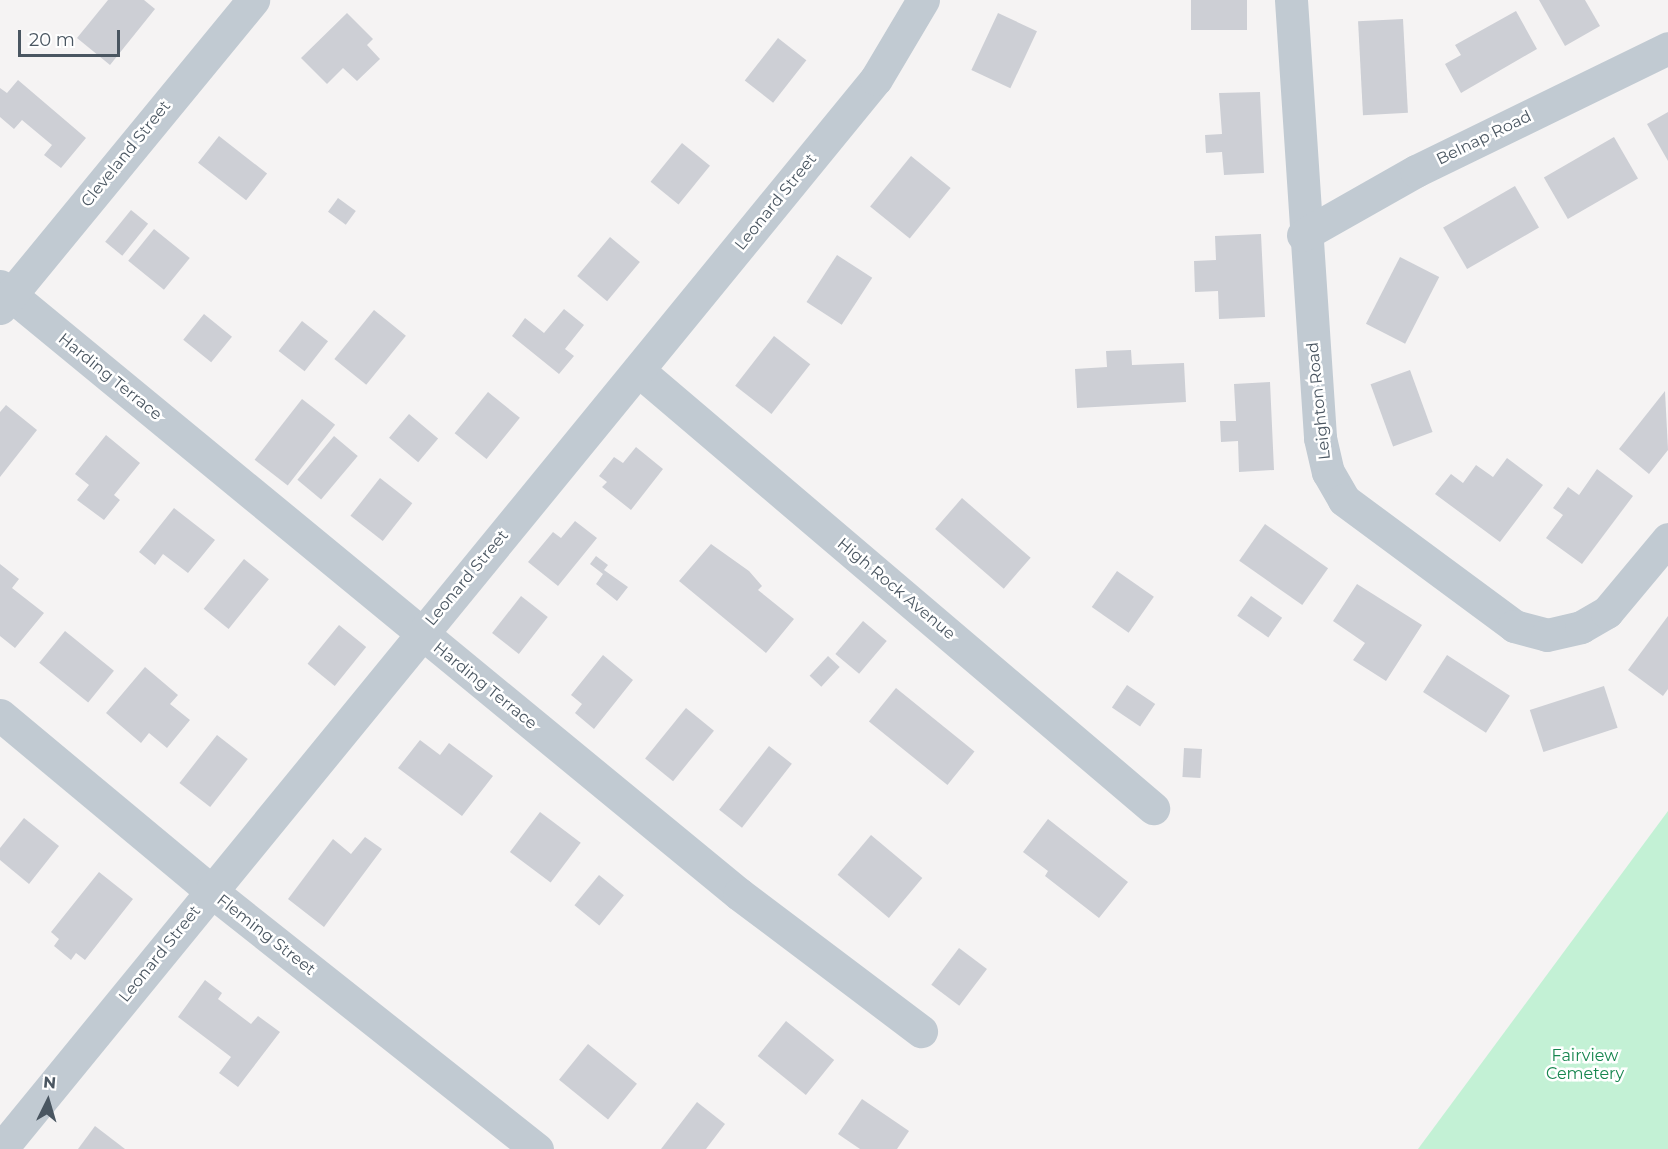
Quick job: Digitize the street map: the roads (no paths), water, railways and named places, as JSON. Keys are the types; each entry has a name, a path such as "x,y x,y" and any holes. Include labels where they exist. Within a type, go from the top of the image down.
{"street":[{"name":"Cleveland Street","path":"4,297 253,0"},
{"name":"Leonard Street","path":"1,1149 421,633 639,371 876,78 923,0"},
{"name":"Leighton Road","path":"1291,0 1303,235 1320,438 1328,472 1344,500 1514,626 1547,635 1581,627 1607,612 1668,539"},
{"name":"Belnap Road","path":"1303,235 1416,171 1668,48"},
{"name":"Harding Terrace","path":"4,297 421,633 739,894 921,1031"},
{"name":"High Rock Avenue","path":"639,371 1153,808"},
{"name":"Fleming Street","path":"0,715 211,891 537,1149"}],"park label":[{"name":"Fairview Cemetery","path":"1585,1065"}]}
